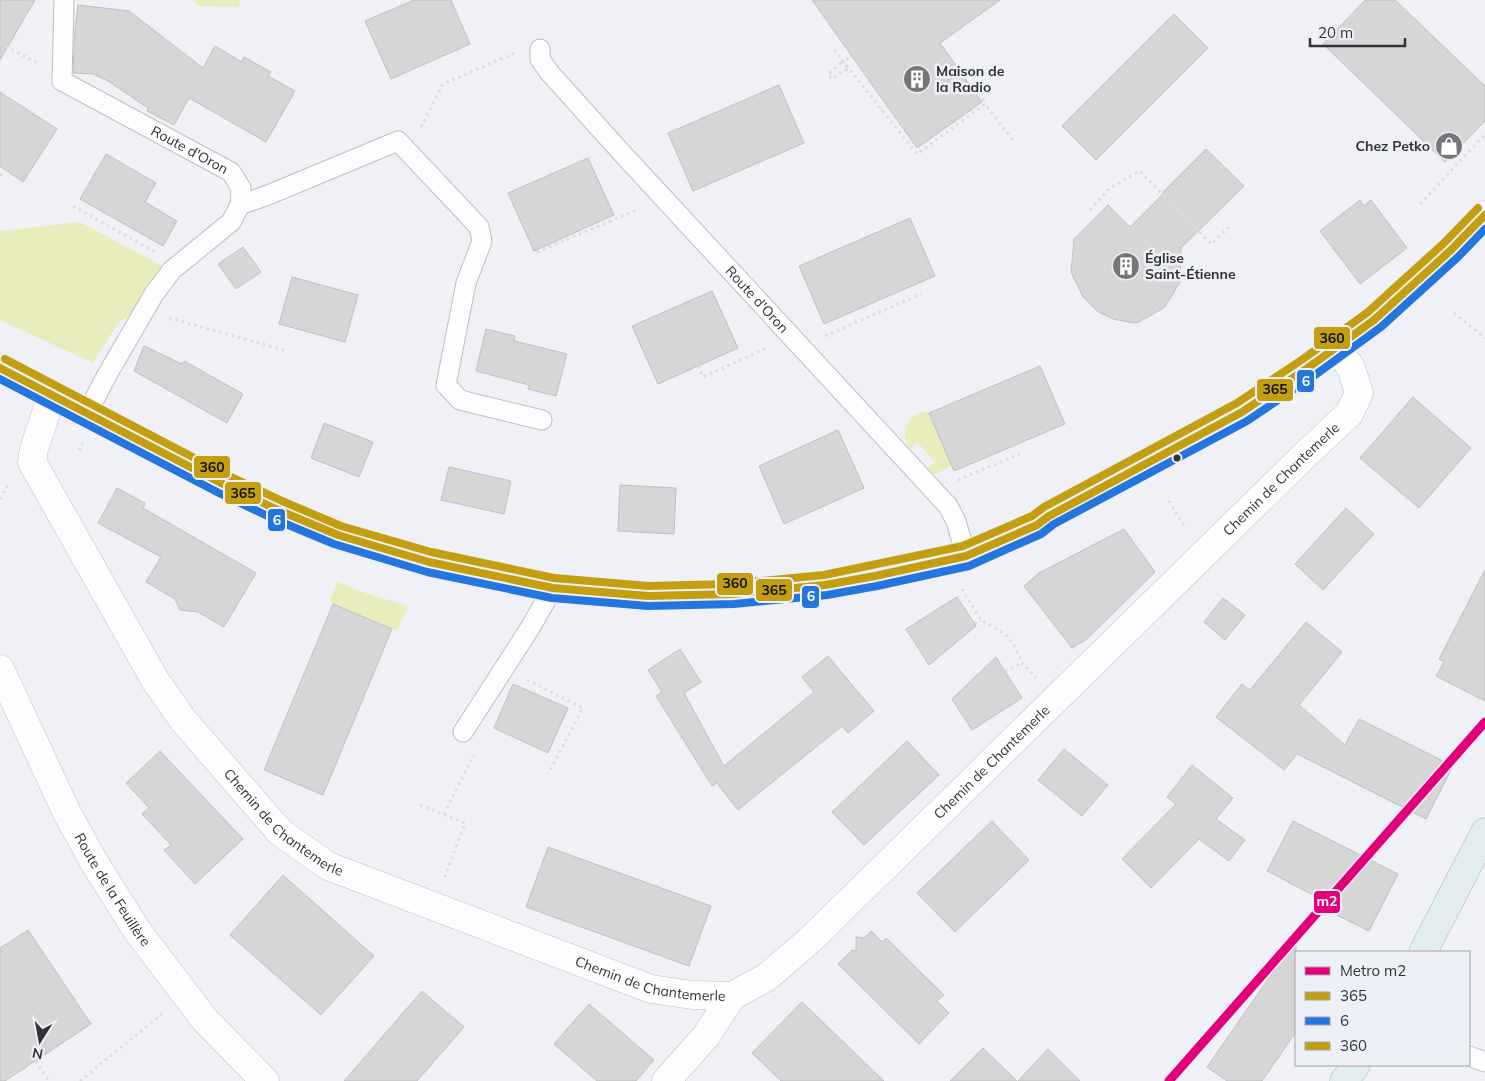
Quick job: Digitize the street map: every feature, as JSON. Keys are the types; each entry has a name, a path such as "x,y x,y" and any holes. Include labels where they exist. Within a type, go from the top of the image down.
{"main road":[{"path":"1424,951 1485,832"},
{"path":"1344,1081 1355,1066"}],"street":[{"path":"0,368 223,484 278,510 338,535 429,562 553,588 648,596 732,594 825,585 966,556 1037,525 1049,516 1242,412 1337,347 1381,314 1451,250 1485,214"},
{"name":"Chemin de Chantemerle","path":"52,395 34,449 32,462 155,680 183,720 280,832 328,866 651,989 692,995 732,996 767,977 810,940 1349,414 1359,393 1351,368 1337,347"},
{"name":"Route de la Feuillère","path":"0,669 67,813 94,862 138,932 205,1020 265,1081"},
{"path":"666,1081 706,1036 732,996"}],"lane":[{"name":"Route d'Oron","path":"64,0 62,81 232,172 241,188 240,204"},
{"name":"Route d'Oron","path":"540,49 540,59 549,72 948,506 956,521 966,556"},
{"path":"87,413 144,311 168,276 232,222 240,204 268,195 398,141 479,227 482,241 466,283 446,385 460,400 542,420"},
{"path":"463,732 553,588"},
{"path":"1470,1056 1485,1062"}],"path":[{"path":"0,43 46,68 62,67"},
{"path":"408,151 443,84 518,51 540,49"},
{"path":"834,50 917,154 985,104"},
{"path":"849,68 832,79 828,74 852,56"},
{"path":"975,81 985,104 1013,140"},
{"path":"1420,204 1485,134"},
{"path":"0,176 4,170"},
{"path":"1090,210 1110,188 1140,171 1211,244 1230,227"},
{"path":"537,252 642,208 658,192"},
{"path":"73,206 179,265"},
{"path":"698,366 703,377 921,294"},
{"path":"144,311 288,351"},
{"path":"1454,313 1485,338"},
{"path":"950,484 1022,453"},
{"path":"1169,501 1190,536"},
{"path":"962,588 981,620 1005,634 1014,645 1022,663 1037,679"},
{"path":"974,624 981,620"},
{"path":"1005,671 1022,663"},
{"path":"504,669 583,708 548,774"},
{"path":"444,814 477,749"},
{"path":"420,805 465,823 442,885"},
{"path":"80,1081 186,994"},
{"path":"36,1061 49,1081"}],"green space":[{"path":"194,0 240,0 239,7 197,6"},
{"path":"80,222 162,266 134,313 118,323 93,363 0,320 0,231"},
{"path":"926,411 929,413 952,465 937,474 934,474 928,468 935,462 917,442 911,449 905,436 906,427 910,419"},
{"path":"337,582 408,606 397,631 330,602"}],"building":[{"path":"0,0 35,0 0,60"},
{"path":"414,0 451,0 470,44 391,79 365,21"},
{"name":"Maison de la Radio","path":"812,0 1000,0 940,43 982,102 917,148"},
{"path":"1365,0 1395,0 1485,86 1485,121 1445,162 1323,44"},
{"path":"78,5 129,11 203,68 215,46 242,62 244,57 271,72 268,76 295,91 266,142 189,98 174,125 147,111 148,108 108,81 93,74 73,73"},
{"path":"1174,14 1208,48 1096,160 1062,126"},
{"path":"779,85 804,143 693,191 668,133"},
{"path":"0,92 57,129 23,182 0,166"},
{"name":"Église Saint-Étienne","path":"1206,149 1244,186 1181,248 1180,282 1165,307 1139,322 1133,323 1113,319 1097,311 1083,297 1071,272 1074,239 1108,205 1130,227"},
{"path":"106,154 156,183 145,202 177,221 163,246 80,199"},
{"path":"588,158 614,215 534,251 508,193"},
{"path":"1360,200 1364,206 1371,200 1407,248 1360,284 1320,231"},
{"path":"910,218 935,276 824,324 799,266"},
{"path":"243,247 261,272 236,289 218,264"},
{"path":"292,277 358,295 345,342 279,324"},
{"path":"712,291 738,348 658,384 632,326"},
{"path":"486,329 515,336 514,341 567,354 556,396 528,389 529,385 476,371"},
{"path":"144,346 182,364 184,361 243,394 227,423 134,371"},
{"path":"1040,366 1065,424 954,471 929,413"},
{"path":"1413,397 1471,448 1419,508 1360,458"},
{"path":"324,423 373,442 359,477 311,458"},
{"path":"838,430 864,488 784,524 759,466"},
{"path":"449,467 511,481 504,514 441,500"},
{"path":"620,485 676,488 674,534 618,531"},
{"path":"117,488 145,503 143,508 256,573 224,627 198,612 180,610 175,599 146,582 161,557 98,523"},
{"path":"1346,508 1374,534 1323,590 1295,564"},
{"path":"1124,529 1155,572 1087,639 1072,648 1024,586 1039,573"},
{"path":"1485,570 1485,701 1436,676 1444,662 1439,659"},
{"path":"957,597 976,626 929,665 906,629"},
{"path":"1223,598 1245,615 1225,640 1204,622"},
{"path":"333,604 392,629 323,795 264,770"},
{"path":"1306,622 1342,652 1299,705 1345,745 1359,719 1453,766 1426,819 1297,754 1284,770 1216,717 1242,684 1250,690"},
{"path":"680,649 701,682 684,693 724,766 814,692 802,677 828,656 874,711 848,733 842,726 738,810 717,783 712,786 656,696 662,692 648,670"},
{"path":"996,657 1022,698 972,730 952,699"},
{"path":"513,684 568,708 548,753 494,728"},
{"path":"907,741 939,775 864,845 832,812"},
{"path":"1064,749 1108,785 1082,816 1038,780"},
{"path":"160,751 243,839 195,884 164,850 171,845 142,814 149,808 126,783"},
{"path":"1192,765 1233,798 1216,819 1245,840 1229,861 1199,839 1151,888 1122,859 1176,804 1167,797"},
{"path":"992,821 1029,860 955,932 917,893"},
{"path":"1293,821 1398,874 1369,931 1331,912 1334,906 1267,871"},
{"path":"548,847 711,906 689,966 526,907"},
{"path":"283,875 374,956 321,1015 230,935"},
{"path":"28,930 91,1024 5,1081 0,1081 0,948"},
{"path":"871,931 882,942 886,938 944,995 937,1001 949,1013 919,1044 838,964 852,950 856,951 856,937 864,938"},
{"path":"1296,939 1295,1033 1262,1081 1227,1081 1207,1067"},
{"path":"422,991 464,1027 417,1081 344,1081"},
{"path":"802,1002 884,1081 781,1081 752,1053"},
{"path":"589,1004 654,1060 636,1081 597,1081 554,1044"},
{"path":"983,1048 1017,1081 950,1081"},
{"path":"1048,1049 1080,1081 1018,1081"}],"metro line":[{"name":"m2","path":"1169,1081 1485,722"}],"transit line":[{"name":"360","path":"5,359 227,475 282,501 341,526 431,552 554,578 648,586 732,584 824,575 963,546 1032,516 1044,507 1237,403 1303,359 1368,312 1444,243 1478,208"},
{"name":"365","path":"0,368 223,484 278,510 338,535 429,562 553,588 648,596 733,594 825,585 966,556 1037,525 1049,516 1242,412 1374,320 1451,250 1485,215"},
{"name":"6","path":"0,379 219,493 274,519 334,544 427,572 552,598 648,606 734,604 827,595 969,566 1041,534 1054,524 1247,421 1381,327 1458,257 1485,229"}],"place":[{"name":"Maison de la Radio","path":"917,79"},
{"name":"Chez Petko","path":"1449,146"},
{"name":"Église Saint-Étienne","path":"1126,266"}]}
